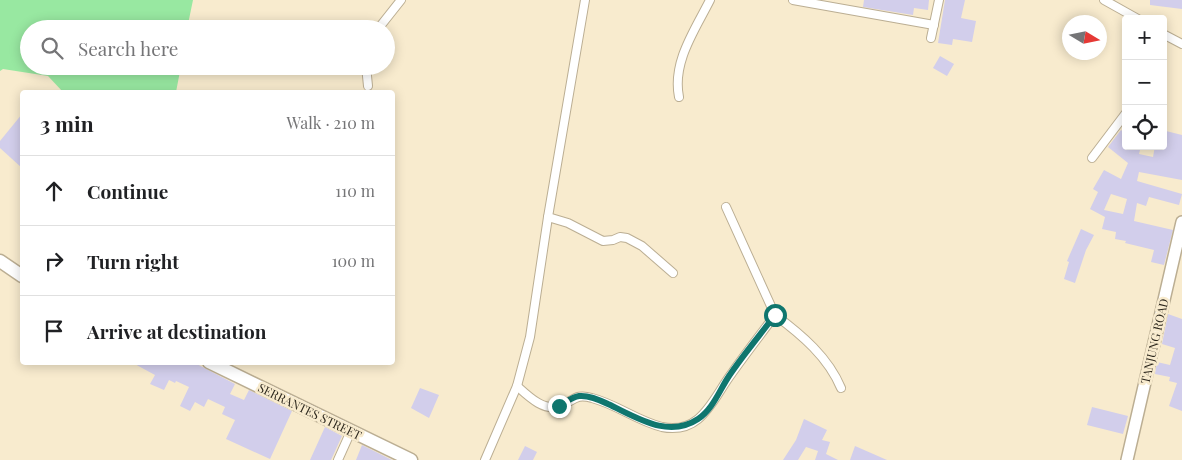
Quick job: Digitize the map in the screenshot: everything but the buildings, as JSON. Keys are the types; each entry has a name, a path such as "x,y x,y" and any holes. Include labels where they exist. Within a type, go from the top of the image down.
{"main road":[{"path":"0,261 20,275"},
{"name":"SERRANTES STREET","path":"215,365 411,460"}],"street":[{"path":"385,20 401,0"},
{"path":"485,460 524,365 585,0"},
{"path":"679,97 678,83 684,52 710,0"},
{"path":"793,0 934,25"},
{"path":"931,38 939,0"},
{"path":"1104,0 1131,15"},
{"path":"1167,38 1182,44"},
{"path":"367,75 368,86"},
{"path":"1092,158 1122,118"},
{"path":"726,207 775,315 797,331 821,355 841,388"},
{"path":"548,217 568,223 603,241 620,237 628,238 642,246 673,273"},
{"name":"TANJUNG ROAD","path":"1127,460 1182,222"},
{"path":"517,386 533,400 543,405 559,406 576,396 585,396 600,400 648,422 677,428 698,419 711,407 730,375 775,315"},
{"path":"338,460 352,431"}],"green space":[{"path":"0,0 193,0 189,20 20,20 20,72 3,69 0,71"},
{"path":"42,75 179,75 176,90 61,90 48,76"}],"route":[{"path":"559,406 576,396 585,396 600,400 639,419 660,426 677,428 687,424 698,419 711,407 730,375 775,315"}]}
